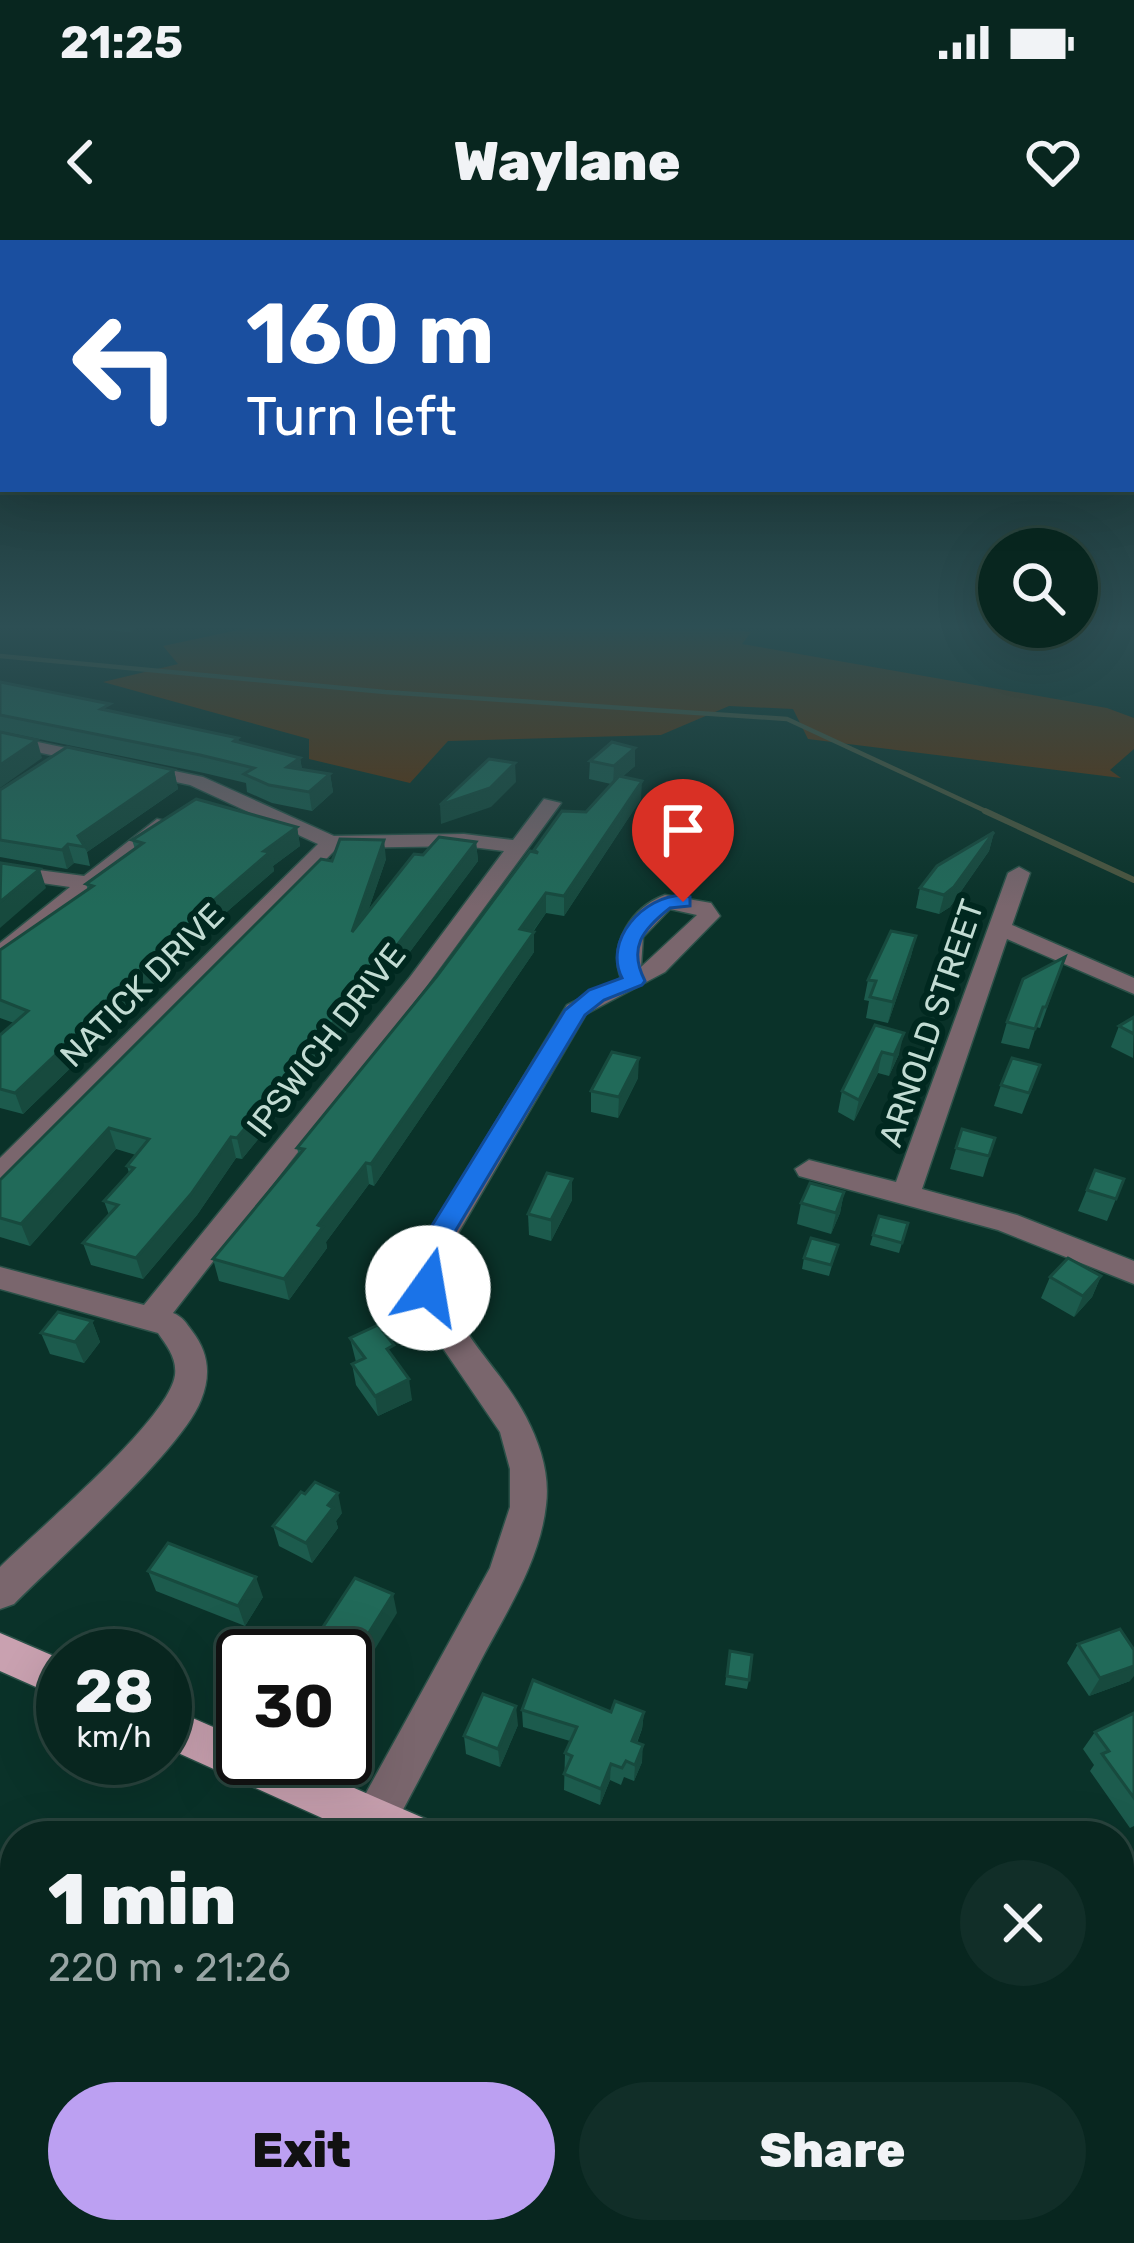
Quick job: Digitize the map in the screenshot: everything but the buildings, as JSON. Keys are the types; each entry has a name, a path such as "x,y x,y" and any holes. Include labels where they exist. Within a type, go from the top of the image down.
{"main road":[{"path":"0,1651 36,1668"},
{"path":"192,1738 378,1821"}],"street":[{"path":"0,739 331,842 464,840 521,847"},
{"path":"0,954 192,801"},
{"name":"IPSWICH DRIVE","path":"152,1317 551,803"},
{"name":"NATICK DRIVE","path":"0,1175 331,842"},
{"path":"0,871 89,883"},
{"name":"ARNOLD STREET","path":"906,1194 1019,873"},
{"path":"1001,928 1134,987"},
{"path":"397,1821 506,1576 528,1504 529,1481 519,1438 487,1383 438,1317 428,1288 428,1259 576,1010 597,995 634,981"},
{"path":"808,1168 1026,1228 1134,1273"},
{"path":"0,1278 152,1317 177,1330 188,1350 192,1372 184,1401 158,1435 0,1592"}],"shaded area":[{"path":"242,720 695,720 661,735 448,741 410,783 309,759 309,739"},
{"path":"799,720 1134,720 1134,749 1110,770 1121,778 808,739"}],"waterway":[{"path":"790,720 992,814"},
{"path":"985,811 1134,880"}],"route":[{"path":"428,1288 428,1259 434,1245 576,1010 597,995 634,981 625,949 650,914 665,902 683,902"}]}
